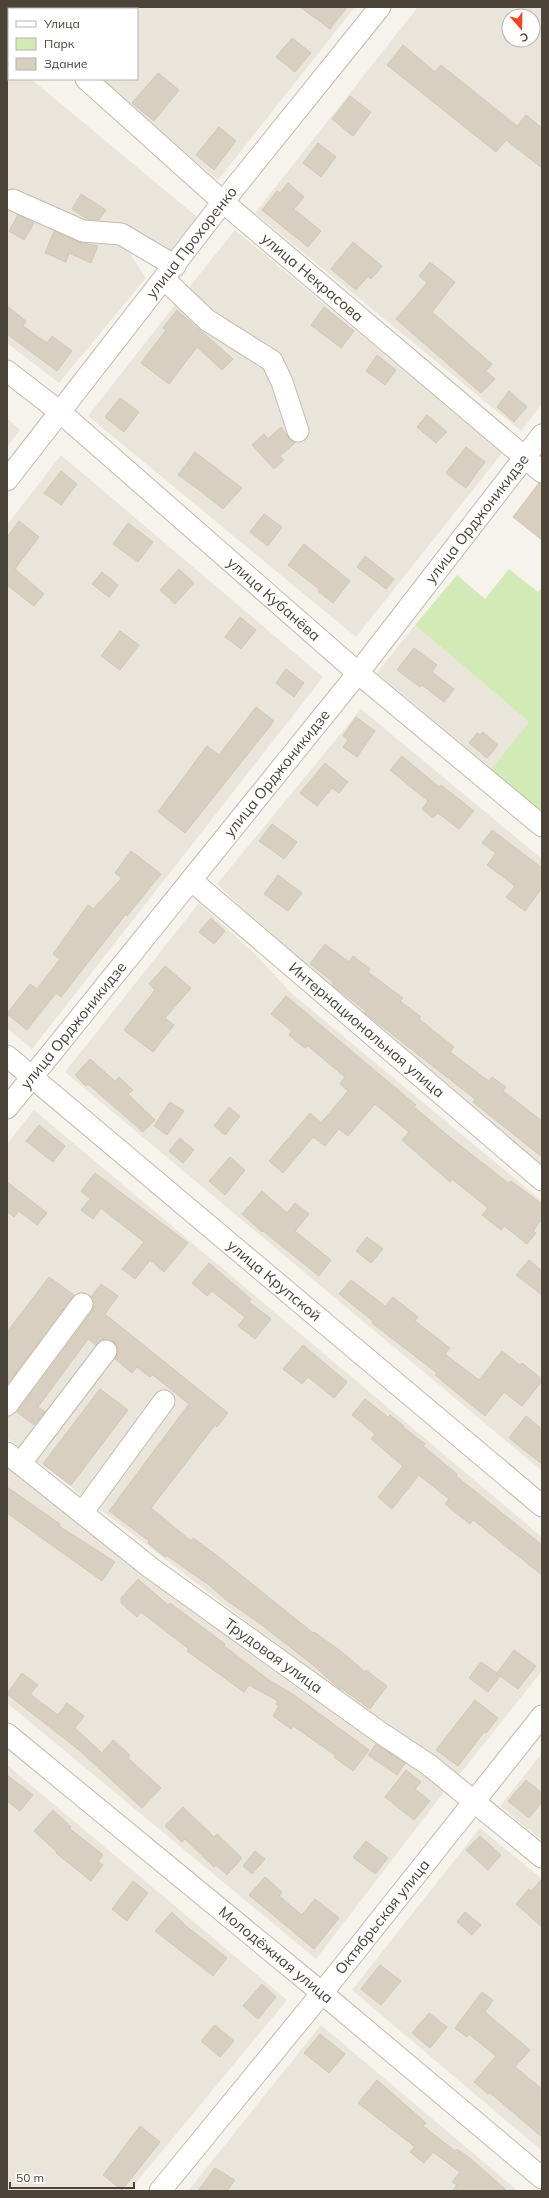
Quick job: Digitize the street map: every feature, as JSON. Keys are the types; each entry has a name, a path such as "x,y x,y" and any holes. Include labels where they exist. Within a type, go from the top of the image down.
{"street":[{"name":"улица Прохоренко","path":"7,480 223,202 380,7"},
{"name":"улица Некрасова","path":"87,80 223,202 525,456 542,472"},
{"path":"13,200 83,231 121,234 169,273 208,320 272,361 282,382 298,431"},
{"name":"улица Кубанёва","path":"7,370 60,412 358,673 542,826"},
{"name":"улица Орджоникидзе","path":"7,1108 358,673 542,435"},
{"name":"Интернациональная улица","path":"191,880 542,1180"},
{"name":"улица Крупской","path":"7,1056 542,1506"},
{"path":"7,1405 82,1304"},
{"path":"13,1458 106,1351"},
{"path":"82,1513 164,1401"},
{"name":"Трудовая улица","path":"13,1458 151,1568 378,1731 429,1764 542,1857"},
{"name":"Октябрьская улица","path":"160,2191 322,1993 542,1716"},
{"name":"Молодёжная улица","path":"7,1734 322,1993 542,2178"}],"shaded area":[{"path":"9,7 355,7 218,180 97,80 138,80 138,8"},
{"path":"418,7 542,7 542,404 521,431 255,213"},
{"path":"7,59 8,80 32,80 197,217 167,254 7,193"},
{"path":"7,202 124,245 146,278 59,383 7,343"},
{"path":"235,230 503,452 356,637 88,416 175,305 286,378 183,295"},
{"path":"7,418 20,430 7,447"},
{"path":"61,455 323,677 32,1049 7,1028 7,525"},
{"path":"415,625 529,722 491,769 377,673"},
{"path":"361,709 542,859 542,1167 304,969 217,884"},
{"path":"199,903 257,956 290,992 542,1201 542,1471 65,1072"},
{"path":"34,1110 542,1537 542,1671 459,1775 394,1729 362,1710 7,1438 7,1144"},
{"path":"7,1467 101,1541 448,1787 316,1959 7,1703"},
{"path":"542,1753 542,1841 500,1806"},
{"path":"7,1765 287,2000 129,2191 7,2191"},
{"path":"480,1828 542,1879 542,2151 352,1990"},
{"path":"321,2025 518,2191 188,2191"}],"green space":[{"path":"509,569 538,592 542,587 542,811 491,769 529,722 415,625 457,575 485,599"}],"building":[{"path":"300,7 347,7 330,29"},
{"path":"292,38 311,53 295,72 276,57"},
{"path":"403,45 435,72 441,65 517,126 526,115 542,128 542,168 506,140 496,152 387,65"},
{"path":"158,73 179,90 154,121 132,103"},
{"path":"350,96 371,112 353,136 332,119"},
{"path":"219,127 236,141 214,170 196,155"},
{"path":"318,143 336,157 321,177 303,163"},
{"path":"288,183 304,197 294,209 321,231 308,247 262,210 277,191 280,193"},
{"path":"81,194 106,210 99,220 87,219 72,209"},
{"path":"18,215 34,223 24,240 9,231"},
{"path":"54,231 78,242 98,246 91,263 69,253 66,262 45,253"},
{"path":"353,242 382,266 371,279 368,276 356,290 331,269"},
{"path":"430,262 455,282 432,312 492,364 486,371 495,379 481,393 396,319 427,283 419,276"},
{"path":"7,306 26,321 23,326 47,343 52,336 72,351 57,371 7,334"},
{"path":"324,307 354,331 341,348 311,325"},
{"path":"177,310 233,359 222,370 197,347 169,384 141,363 166,330 163,328"},
{"path":"377,355 396,370 385,385 366,371"},
{"path":"509,391 527,407 514,422 497,407"},
{"path":"120,398 139,412 124,432 105,417"},
{"path":"427,415 447,432 436,443 417,427"},
{"path":"281,427 290,440 295,443 280,456 284,460 274,469 252,445 264,434 268,439"},
{"path":"466,447 485,462 466,488 446,473"},
{"path":"195,452 242,488 223,509 178,475"},
{"path":"61,471 77,484 61,505 44,493"},
{"path":"539,483 542,484 542,540 513,517"},
{"path":"264,514 282,527 268,546 250,532"},
{"path":"19,521 39,537 15,569 44,594 34,606 7,585 7,537"},
{"path":"128,523 153,542 138,562 113,544"},
{"path":"304,544 350,581 333,603 318,591 319,589 288,565"},
{"path":"365,556 394,579 386,589 357,567"},
{"path":"179,569 194,583 175,604 160,590"},
{"path":"102,572 118,585 109,597 92,584"},
{"path":"240,617 256,630 241,649 225,637"},
{"path":"120,631 139,645 120,670 101,656"},
{"path":"414,648 437,665 432,672 454,689 444,702 422,685 420,687 397,670"},
{"path":"286,669 304,683 294,697 276,683"},
{"path":"256,707 274,721 185,833 158,812 207,746 219,755"},
{"path":"356,717 375,731 357,757 343,747 348,740 343,736"},
{"path":"483,732 498,745 487,758 469,743 477,733 480,735"},
{"path":"402,756 439,787 441,785 474,811 459,829 438,813 433,818 422,809 428,801 390,770"},
{"path":"325,763 348,782 339,793 332,788 317,806 300,793"},
{"path":"272,824 297,842 284,859 259,841"},
{"path":"492,830 542,868 542,888 525,911 506,897 515,886 487,865 496,853 482,843"},
{"path":"131,851 161,874 127,916 126,914 61,997 56,993 27,1030 7,1014 30,984 37,989 60,959 53,954 88,905 93,909 122,878 115,873"},
{"path":"278,875 302,893 288,911 264,894"},
{"path":"211,918 225,931 214,944 199,932"},
{"path":"325,944 349,962 353,956 370,969 368,972 403,998 400,1001 421,1017 419,1019 454,1047 450,1052 489,1081 492,1077 506,1087 503,1091 542,1121 542,1157 473,1102 475,1099 365,1013 366,1011 332,985 333,982 310,964"},
{"path":"165,966 191,988 165,1018 174,1025 153,1052 124,1030 155,990 149,984"},
{"path":"286,996 416,1105 414,1107 452,1139 508,1183 511,1181 542,1204 542,1219 533,1231 536,1233 527,1244 504,1226 501,1230 482,1215 488,1208 452,1179 450,1182 402,1140 409,1132 375,1104 348,1136 339,1129 325,1146 313,1137 283,1173 269,1161 310,1113 321,1123 348,1091 340,1084 345,1077 308,1046 305,1048 289,1035 292,1031 271,1014"},
{"path":"90,1059 115,1081 119,1077 133,1090 128,1094 155,1120 143,1132 88,1084 86,1086 75,1075"},
{"path":"170,1102 184,1111 167,1135 154,1126"},
{"path":"229,1107 240,1116 225,1135 214,1126"},
{"path":"39,1125 65,1146 53,1162 26,1141"},
{"path":"180,1138 194,1150 183,1163 169,1151"},
{"path":"230,1157 245,1170 225,1195 209,1181"},
{"path":"95,1173 188,1243 164,1272 150,1260 135,1279 122,1269 144,1242 101,1208 93,1219 81,1210 90,1199 81,1191"},
{"path":"7,1182 47,1213 37,1225 19,1211 14,1217 7,1211"},
{"path":"262,1191 287,1213 295,1203 309,1214 295,1231 331,1260 319,1276 263,1231 262,1232 242,1214"},
{"path":"367,1237 383,1249 371,1263 356,1251"},
{"path":"529,1260 542,1271 542,1295 516,1275"},
{"path":"209,1263 251,1299 249,1302 271,1319 255,1339 238,1326 245,1317 212,1291 207,1296 192,1283"},
{"path":"49,1277 74,1295 7,1385 7,1332"},
{"path":"351,1280 385,1306 393,1297 418,1317 415,1321 450,1348 445,1354 479,1380 502,1351 520,1365 522,1363 542,1379 542,1381 522,1406 504,1392 485,1416 435,1375 437,1373 372,1323 373,1321 339,1294"},
{"path":"101,1284 118,1296 105,1314 228,1413 217,1427 215,1425 151,1508 191,1541 193,1538 215,1554 313,1633 314,1632 342,1652 365,1672 366,1670 387,1686 370,1709 341,1688 340,1689 313,1665 259,1623 225,1599 209,1585 166,1555 165,1557 148,1543 149,1541 109,1511 189,1404 153,1375 150,1377 137,1367 132,1373 115,1359 118,1352 117,1346 113,1341 102,1340 96,1345 88,1339 38,1407 45,1412 34,1425 17,1412 92,1311 94,1305 91,1297"},
{"path":"303,1345 347,1382 334,1398 308,1377 302,1384 283,1369"},
{"path":"100,1389 128,1410 71,1485 43,1464"},
{"path":"365,1399 388,1417 390,1415 404,1426 403,1427 425,1444 423,1446 457,1474 456,1476 542,1545 542,1575 473,1520 470,1524 445,1504 449,1499 419,1475 392,1509 378,1497 403,1466 371,1439 375,1434 352,1415"},
{"path":"526,1416 542,1429 542,1464 509,1438"},
{"path":"7,1487 60,1524 59,1526 115,1562 102,1581 7,1513"},
{"path":"138,1579 168,1605 170,1603 225,1644 224,1646 269,1680 294,1695 369,1750 353,1771 334,1757 335,1755 293,1726 291,1729 273,1716 279,1706 276,1704 278,1701 249,1685 244,1692 187,1651 189,1649 141,1612 137,1617 121,1603 121,1598"},
{"path":"514,1650 536,1666 518,1689 500,1676 488,1692 469,1678 481,1662 497,1673"},
{"path":"22,1673 38,1685 30,1694 58,1715 67,1703 84,1716 75,1728 102,1753 113,1740 130,1755 128,1758 161,1788 142,1808 79,1750 7,1694"},
{"path":"475,1700 498,1718 486,1733 484,1732 458,1766 436,1750"},
{"path":"376,1744 405,1763 397,1775 368,1755"},
{"path":"406,1770 421,1782 415,1789 430,1801 414,1820 385,1797"},
{"path":"7,1775 33,1795 20,1811 7,1801"},
{"path":"526,1780 542,1793 542,1802 529,1818 508,1801"},
{"path":"183,1807 214,1837 217,1834 242,1858 227,1875 216,1865 214,1867 185,1839 182,1842 165,1826"},
{"path":"53,1810 71,1827 69,1828 103,1855 98,1861 103,1865 91,1881 56,1853 57,1852 34,1831"},
{"path":"480,1836 501,1855 488,1870 466,1850"},
{"path":"366,1841 388,1858 375,1874 353,1857"},
{"path":"255,1851 265,1859 252,1874 243,1866"},
{"path":"265,1877 282,1892 279,1896 302,1915 315,1899 339,1918 314,1949 249,1895"},
{"path":"542,1879 542,1927 516,1904 529,1889 531,1891"},
{"path":"133,1881 148,1893 127,1921 112,1909"},
{"path":"172,1912 186,1926 227,1958 213,1976 155,1931"},
{"path":"465,1912 481,1925 472,1935 457,1922"},
{"path":"380,1965 401,1981 381,2005 361,1989"},
{"path":"262,1984 276,1997 258,2019 243,2006"},
{"path":"482,1992 493,2000 485,2012 530,2050 515,2067 542,2089 542,2137 489,2092 488,2094 474,2082 496,2056 469,2034 467,2037 455,2028"},
{"path":"429,2013 447,2027 430,2048 412,2033"},
{"path":"215,2025 234,2041 220,2057 201,2041"},
{"path":"320,2034 345,2054 329,2073 304,2053"},
{"path":"377,2080 426,2123 423,2126 455,2151 457,2149 471,2159 507,2191 452,2191 457,2185 452,2182 460,2172 433,2152 424,2163 410,2152 415,2147 358,2103"},
{"path":"140,2126 160,2142 122,2190 103,2175"},
{"path":"215,2168 235,2180 227,2191 198,2191"}]}
